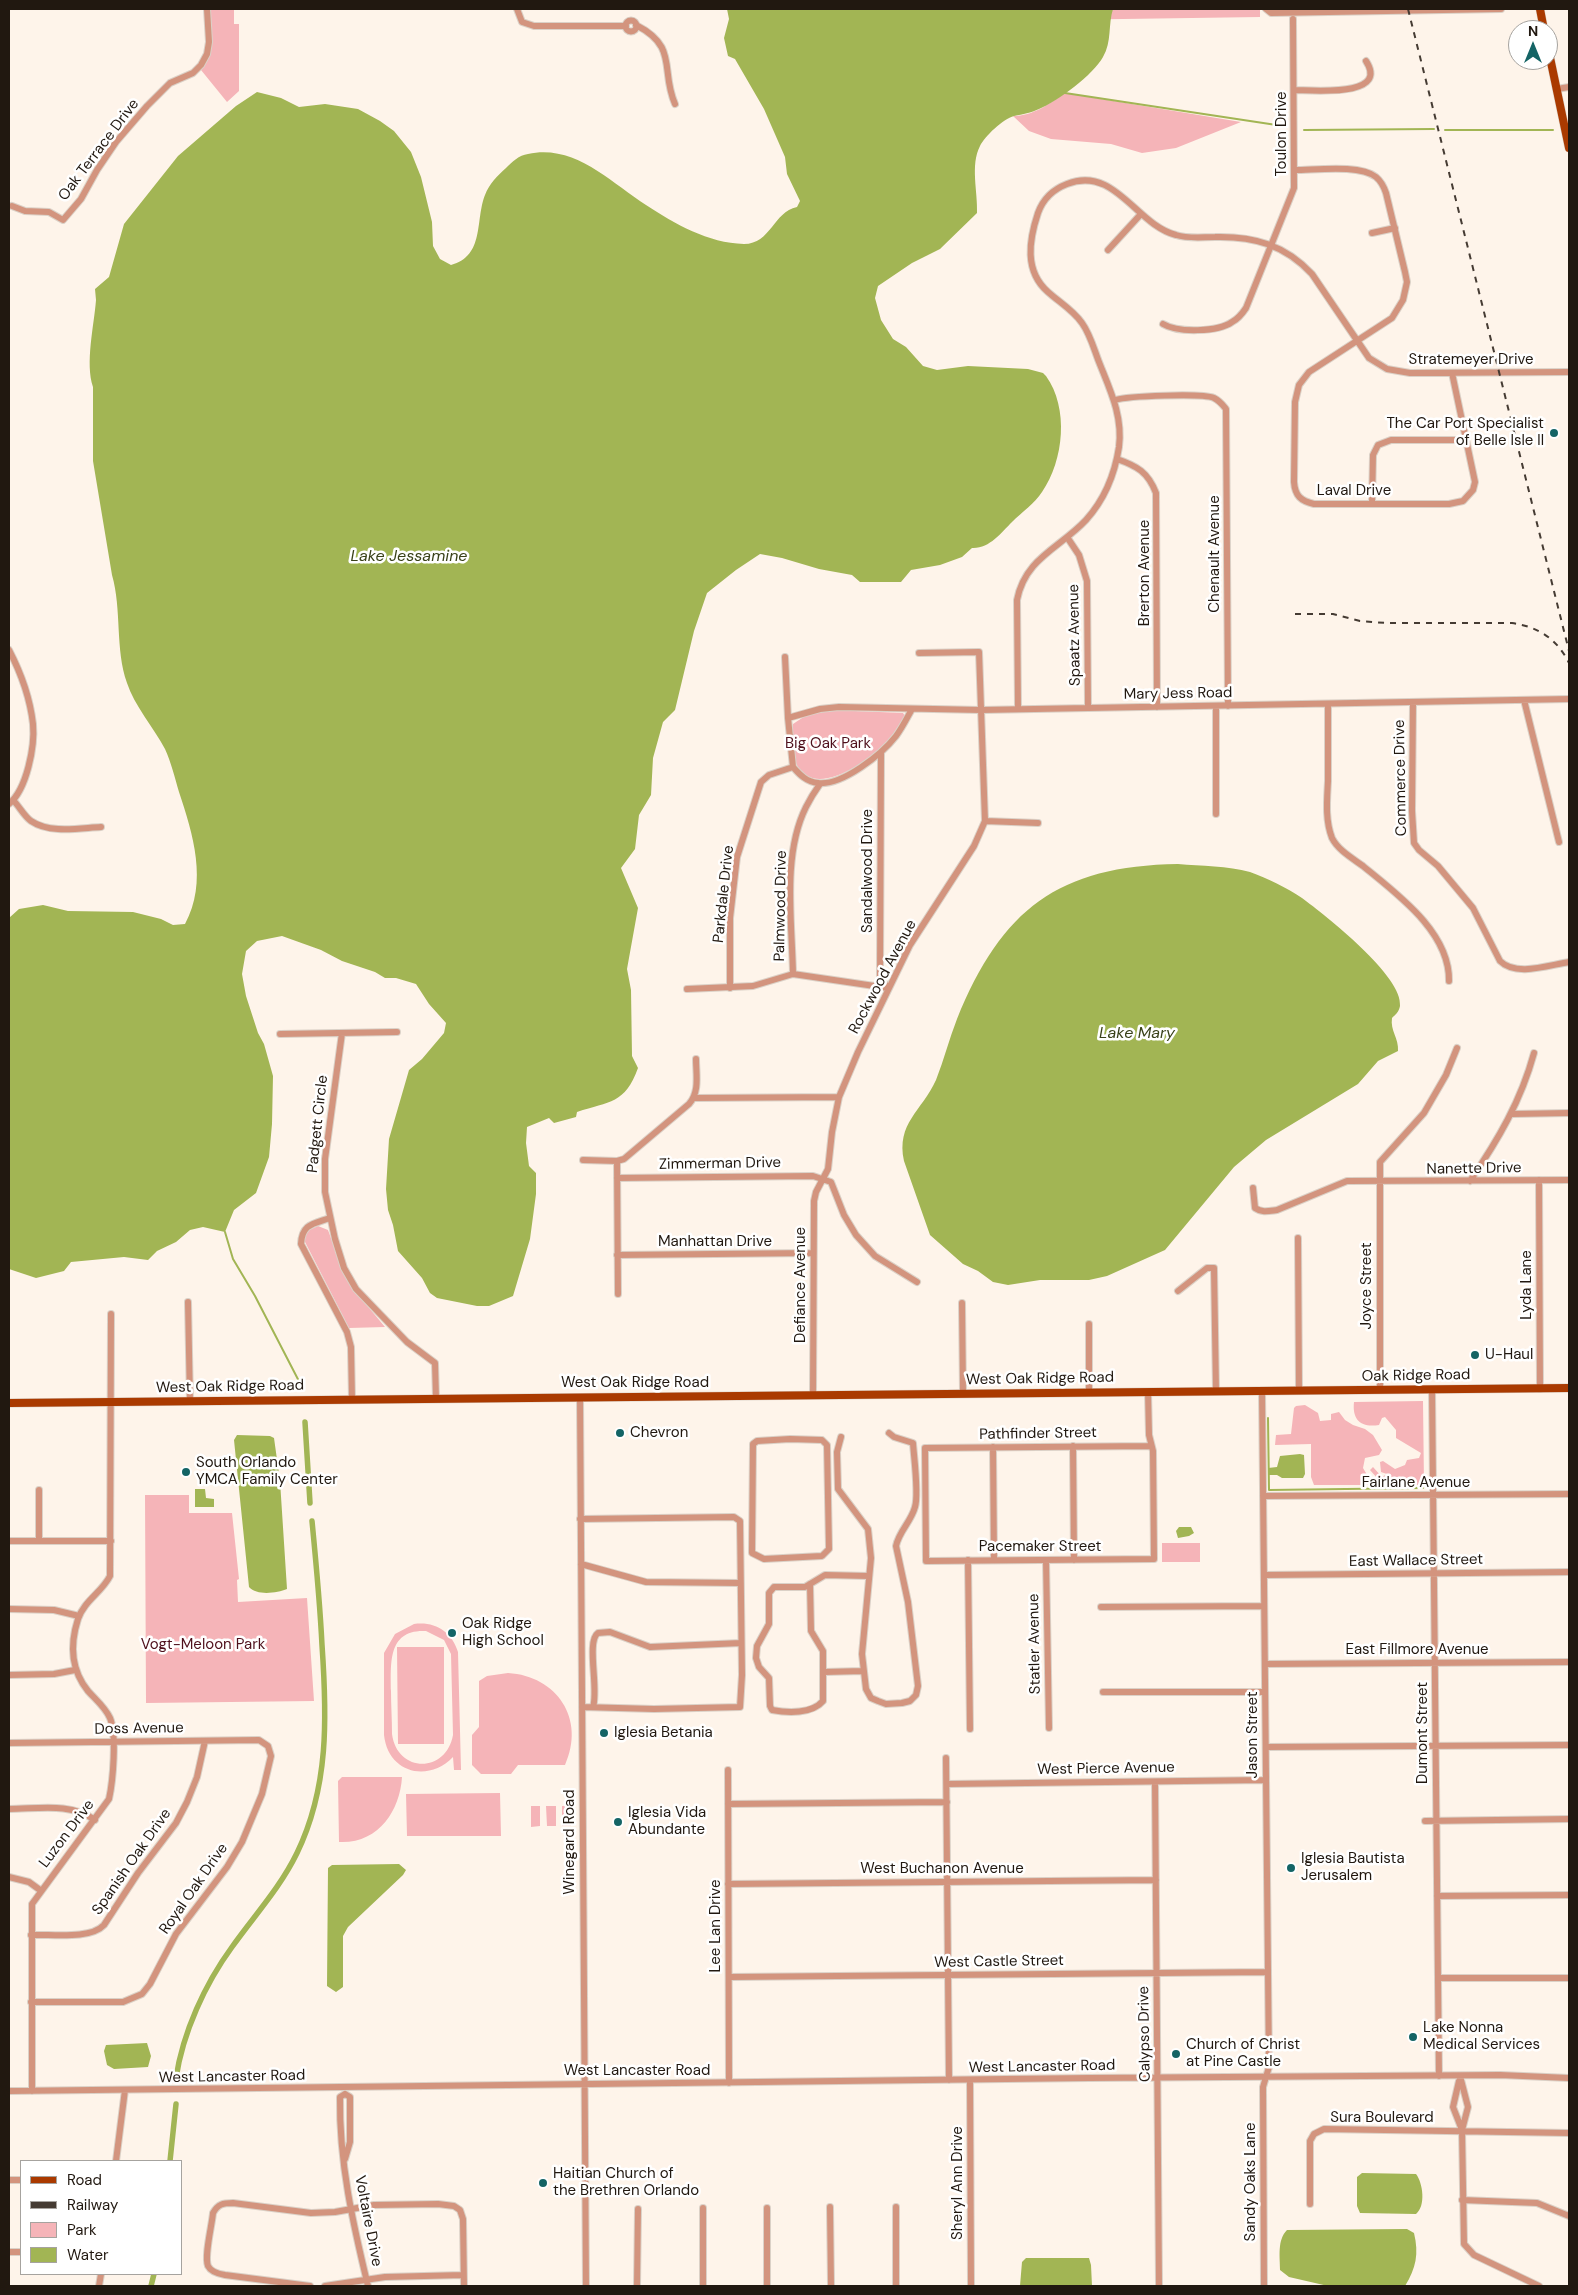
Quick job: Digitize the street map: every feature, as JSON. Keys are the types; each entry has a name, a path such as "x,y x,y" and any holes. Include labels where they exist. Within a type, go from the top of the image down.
{"main road":[{"path":"1553,70 1569,148"},
{"name":"Oak Ridge Road","path":"1262,1391 1569,1388"},
{"name":"West Oak Ridge Road","path":"9,1403 1262,1391"}],"street":[{"name":"Oak Terrace Drive","path":"12,206 25,211 49,212 63,220 81,199 96,170 116,142 147,106 170,83 193,73 201,65 207,54 209,42 206,9"},
{"path":"517,9 522,22 534,26 626,26 631,31 636,26 650,32 660,44 668,66 670,89 675,104"},
{"path":"1266,9 1271,12 1313,13 1501,9"},
{"name":"Toulon Drive","path":"1163,324 1176,329 1204,330 1224,327 1232,323 1246,308 1291,200 1294,188 1293,20"},
{"path":"1294,90 1354,90 1364,85 1369,78 1370,71 1366,61"},
{"path":"1557,89 1569,87"},
{"name":"Laval Drive","path":"1295,170 1356,170 1375,176 1382,183 1386,193 1407,282 1403,300 1392,318 1309,372 1296,392 1295,489 1300,499 1314,504 1449,504 1463,501 1473,490 1475,482 1452,373"},
{"name":"Stratemeyer Drive","path":"1018,709 1017,600 1020,585 1033,564 1067,537 1096,508 1105,493 1117,459 1120,430 1115,400 1082,322 1042,287 1033,273 1030,256 1031,247 1041,206 1054,191 1072,182 1082,180 1103,183 1120,194 1158,227 1178,236 1244,237 1272,245 1302,263 1312,274 1369,358 1387,369 1410,373 1569,372"},
{"path":"1108,250 1141,214"},
{"path":"1372,233 1394,228"},
{"name":"Chenault Avenue","path":"1115,400 1130,397 1209,397 1222,402 1227,414 1228,706"},
{"path":"1372,504 1373,455 1378,446 1391,440 1466,440"},
{"name":"Brerton Avenue","path":"1117,459 1137,466 1146,472 1156,492 1157,707"},
{"name":"Spaatz Avenue","path":"1067,537 1079,555 1087,581 1088,708"},
{"path":"9,650 18,668 29,701 33,725 26,777 11,802 31,821 45,827 61,829 101,827"},
{"name":"Rockwood Avenue","path":"824,1178 831,1157 832,1132 839,1096 888,988 910,945 974,846 984,820 979,652 919,653"},
{"path":"785,656 793,767 802,777 820,784 835,781 849,774 881,752 896,735 912,709"},
{"name":"Mary Jess Road","path":"788,718 820,709 839,707 981,710 1569,699"},
{"path":"1524,700 1559,842"},
{"name":"Commerce Drive","path":"1413,703 1412,811 1414,844 1418,850 1443,872 1473,908 1504,966 1521,969 1569,962"},
{"path":"1328,705 1327,814 1333,839 1347,854 1400,895 1425,922 1445,956 1449,981"},
{"path":"1216,706 1216,814"},
{"name":"Sandalwood Drive","path":"881,752 880,978 888,988"},
{"name":"Parkdale Drive","path":"730,988 730,918 737,857 761,782 769,775 793,767"},
{"name":"Palmwood Drive","path":"793,974 791,865 795,838 806,807 820,784"},
{"path":"984,820 1038,823"},
{"path":"687,989 753,986 793,974 888,988"},
{"path":"280,1034 396,1032"},
{"name":"Padgett Circle","path":"342,1033 325,1159 326,1192 330,1218 344,1268 356,1289 407,1342 434,1362 436,1398"},
{"name":"Joyce Street","path":"1380,1390 1380,1162 1424,1113 1441,1084 1457,1048"},
{"path":"1470,1181 1497,1142 1512,1114 1528,1076 1534,1053"},
{"path":"695,1098 696,1059"},
{"path":"583,1160 617,1161 624,1159 695,1098 839,1096"},
{"path":"1512,1114 1569,1113"},
{"path":"617,1161 618,1294"},
{"name":"Zimmerman Drive","path":"617,1178 812,1176 824,1178"},
{"path":"824,1178 831,1182 844,1215 856,1235 875,1256 889,1267 917,1282"},
{"name":"Defiance Avenue","path":"813,1395 814,1201 816,1192 824,1178"},
{"name":"Lyda Lane","path":"1539,1180 1540,1389"},
{"name":"Nanette Drive","path":"1253,1188 1255,1208 1265,1212 1277,1210 1347,1182 1569,1180"},
{"path":"330,1218 306,1227 302,1233 301,1244 347,1332 351,1352 352,1400"},
{"path":"1298,1238 1298,1390"},
{"name":"Manhattan Drive","path":"618,1255 813,1253"},
{"path":"1178,1291 1207,1268 1214,1268 1216,1391"},
{"path":"188,1302 190,1401"},
{"path":"962,1303 963,1393"},
{"name":"Luzon Drive","path":"32,2091 32,1904 40,1890 95,1820 109,1799 113,1780 110,1720 104,1708 88,1691 76,1670 73,1640 79,1616 91,1599 105,1586 110,1576 111,1314"},
{"path":"1089,1324 1089,1392"},
{"name":"Dumont Street","path":"1432,1389 1439,2076"},
{"name":"Jason Street","path":"1262,1391 1269,2068 1266,2078"},
{"path":"1148,1392 1151,1446"},
{"name":"Winegard Road","path":"580,1397 586,2286"},
{"path":"841,1437 837,1452 838,1489 868,1529 871,1558 862,1654 866,1689 871,1698 886,1704 902,1703 916,1695 918,1686 912,1626 896,1546 897,1539 911,1519 916,1505 913,1443 889,1433"},
{"path":"761,1440 822,1440 827,1445 828,1549 822,1556 789,1559 764,1559 752,1553 752,1444 761,1440"},
{"path":"1073,1446 1074,1560"},
{"name":"Pathfinder Street","path":"926,1561 925,1448 1151,1446"},
{"name":"Pacemaker Street","path":"926,1561 1154,1559 1153,1451 1151,1446"},
{"path":"993,1447 994,1560"},
{"path":"39,1490 39,1541"},
{"name":"Fairlane Avenue","path":"1263,1496 1569,1494"},
{"path":"580,1519 734,1517 740,1521 740,1707 654,1710 582,1707"},
{"path":"9,1541 111,1541"},
{"path":"968,1560 970,1729"},
{"name":"Statler Avenue","path":"1046,1560 1049,1728"},
{"path":"581,1564 646,1582 740,1583"},
{"name":"East Wallace Street","path":"1264,1575 1569,1572"},
{"path":"810,1584 811,1631 823,1651 823,1701 817,1707 808,1710 772,1710 770,1706 769,1678 759,1668 756,1658 757,1646 769,1624 769,1592 774,1587 805,1587 810,1584 826,1575 869,1576"},
{"path":"1100,1607 1264,1606"},
{"path":"9,1609 54,1610 79,1616"},
{"path":"593,1707 595,1689 592,1642 598,1633 610,1632 650,1647 741,1643"},
{"name":"East Fillmore Avenue","path":"1265,1664 1569,1662"},
{"path":"9,1675 54,1674 76,1670"},
{"path":"824,1672 863,1671"},
{"path":"1103,1692 1265,1692"},
{"name":"Doss Avenue","path":"9,1743 260,1740 268,1746"},
{"name":"Spanish Oak Drive","path":"31,1934 89,1934 99,1930 104,1925 138,1873 176,1823 188,1802 197,1777 205,1741"},
{"path":"1266,1747 1569,1745"},
{"name":"Royal Oak Drive","path":"32,2002 123,2002 142,1994 150,1984 176,1934 227,1867 242,1842 262,1794 271,1756 268,1746"},
{"path":"946,1758 949,2080"},
{"name":"Lee Lan Drive","path":"728,1770 730,2083"},
{"name":"West Pierce Avenue","path":"947,1784 1266,1780"},
{"name":"Calypso Drive","path":"1155,1782 1159,2286"},
{"path":"728,1804 947,1802"},
{"path":"9,1809 72,1809 87,1814 95,1820"},
{"path":"1425,1821 1569,1819"},
{"path":"9,1877 29,1882 40,1890"},
{"name":"West Buchanon Avenue","path":"728,1884 1156,1880"},
{"path":"1437,1896 1569,1895"},
{"name":"West Castle Street","path":"729,1977 1268,1972"},
{"path":"1438,1978 1569,1978"},
{"name":"West Lancaster Road","path":"9,2091 345,2091 585,2083 1439,2076 1569,2078"},
{"path":"1460,2076 1458,2093 1453,2104 1462,2130"},
{"path":"1460,2076 1468,2105 1462,2130 1462,2240 1469,2252 1539,2286"},
{"name":"Sandy Oaks Lane","path":"1264,2286 1263,2087 1266,2078"},
{"name":"Sheryl Ann Drive","path":"970,2080 971,2286"},
{"path":"116,2160 124,2090"},
{"name":"Voltaire Drive","path":"345,2161 350,2142 350,2097 345,2091 340,2097 340,2144 345,2161 350,2209 368,2286"},
{"path":"1455,2114 1466,2114"},
{"name":"Sura Boulevard","path":"1310,2204 1310,2140 1318,2131 1462,2130 1569,2133"},
{"path":"1462,2200 1537,2203 1569,2216"},
{"path":"310,2286 218,2274 209,2268 206,2260 213,2213 216,2208 223,2203 311,2213 350,2209 374,2204 438,2204 454,2206 460,2210 463,2219 464,2286"},
{"path":"830,2207 831,2286"},
{"path":"896,2207 896,2286"},
{"path":"702,2208 702,2286"},
{"path":"767,2208 767,2286"},
{"path":"637,2286 638,2209"},
{"path":"325,2286 366,2279 463,2275"}],"green space":[{"path":"209,9 234,9 234,24 239,24 239,91 227,102 201,70 208,55 211,40"},
{"path":"917,9 1260,9 1260,17 917,22"},
{"path":"1065,93 1241,122 1176,148 1142,153 1111,144 1051,139 1029,131 1013,116 1034,112"},
{"name":"Big Oak Park","path":"831,710 903,713 905,716 890,738 858,765 841,774 824,779 810,777 799,769 793,751 793,724 805,716"},
{"path":"318,1226 328,1230 343,1271 355,1291 385,1327 349,1328 304,1240 307,1231"},
{"path":"1423,1401 1424,1485 1376,1485 1378,1479 1370,1470 1373,1467 1382,1477 1387,1474 1381,1472 1380,1462 1383,1461 1395,1469 1405,1465 1407,1460 1419,1458 1421,1453 1396,1438 1396,1430 1385,1417 1382,1418 1379,1425 1373,1426 1359,1421 1356,1418 1354,1402"},
{"path":"1305,1405 1318,1413 1320,1421 1331,1420 1331,1414 1339,1412 1345,1420 1365,1429 1373,1435 1382,1450 1379,1455 1365,1458 1363,1468 1373,1485 1314,1485 1311,1477 1311,1444 1275,1445 1276,1435 1291,1434 1294,1408"},
{"name":"Vogt-Meloon Park","path":"145,1495 189,1495 189,1513 232,1513 239,1579 237,1580 238,1602 307,1598 314,1701 146,1703"},
{"path":"1162,1543 1200,1543 1200,1562 1162,1562"},
{"path":"414,1624 429,1624 442,1629 455,1645 458,1652 461,1770 454,1770 453,1757 443,1765 432,1770 411,1770 401,1766 387,1748 384,1735 384,1653 395,1634","holes":["426,1631 444,1640 451,1654 453,1735 449,1748 441,1757 432,1762 422,1764 412,1762 403,1756 396,1747 392,1734 391,1670 394,1650 404,1636 413,1632"]},
{"path":"397,1647 444,1647 444,1744 398,1744"},
{"path":"508,1673 525,1676 541,1682 553,1691 563,1703 569,1716 572,1732 571,1748 565,1765 518,1765 511,1774 481,1774 472,1765 472,1735 479,1727 479,1681 487,1676"},
{"path":"342,1777 402,1777 397,1802 384,1823 376,1831 365,1837 353,1841 339,1842 338,1781"},
{"path":"500,1793 501,1836 407,1836 406,1794"},
{"path":"531,1806 540,1806 540,1826 531,1827"},
{"path":"546,1806 556,1806 556,1826 547,1826"},
{"path":"562,1806 571,1806 571,1826 562,1826"}],"water":[{"name":"Lake Jessamine","path":"727,9 1113,9 1106,51 1091,72 1065,94 1047,105 1033,112 1014,116 1005,121 995,128 982,142 975,162 977,213 940,249 912,263 878,286 875,298 881,320 893,339 906,347 923,366 937,370 968,366 1028,369 1043,373 1046,376 1058,403 1061,418 1061,434 1055,465 1042,492 1036,500 989,543 978,548 972,548 962,557 940,565 911,570 901,582 860,582 852,575 760,554 707,593 694,631 675,710 663,722 653,758 651,795 639,815 635,849 621,868 638,908 627,969 631,990 632,1056 638,1068 628,1089 615,1099 577,1112 576,1117 554,1123 549,1118 527,1127 526,1143 529,1166 536,1173 536,1194 530,1239 513,1296 489,1306 477,1306 437,1298 430,1293 422,1278 398,1251 388,1210 386,1189 389,1139 409,1070 422,1059 444,1033 446,1023 429,1004 416,984 396,978 385,978 375,972 342,961 321,950 282,936 257,941 246,951 242,974 246,996 258,1033 264,1044 273,1076 272,1124 269,1157 256,1193 234,1210 225,1232 203,1227 190,1230 176,1242 157,1251 148,1260 124,1257 71,1262 64,1271 36,1278 9,1269 9,918 19,909 43,905 68,911 133,912 161,919 173,925 185,924 196,892 196,858 193,841 171,765 165,749 134,700 123,670 115,588 93,461 93,387 90,356 96,300 95,289 109,277 124,224 178,156 236,106 257,92 281,98 299,107 325,104 358,109 394,131 411,152 421,177 432,222 433,246 440,259 451,265 469,254 474,245 485,195 494,180 519,157 545,152 561,155 591,167 657,212 692,231 731,243 753,243 766,234 782,215 797,207 800,201 787,174 785,157 764,109 735,59 728,56 724,38 729,19"},
{"name":"Lake Mary","path":"1178,864 1233,868 1256,874 1302,898 1328,918 1377,964 1390,979 1398,994 1400,1006 1398,1012 1392,1018 1392,1023 1398,1051 1378,1061 1358,1084 1266,1140 1234,1167 1165,1250 1107,1276 1089,1280 1040,1280 1008,1285 993,1282 978,1271 963,1264 930,1235 904,1161 903,1148 907,1127 936,1080 957,1019 974,981 994,949 1015,922 1039,901 1067,885 1099,874 1136,867"},
{"path":"237,1435 270,1436 274,1438 280,1481 287,1589 262,1593 249,1587 234,1440"},
{"path":"1304,1455 1305,1474 1303,1478 1282,1478 1277,1475 1268,1475 1268,1468 1277,1467 1280,1456"},
{"path":"195,1489 205,1489 206,1498 214,1499 214,1507 195,1507"},
{"path":"1179,1527 1191,1527 1194,1533 1178,1538 1176,1531"},
{"path":"399,1864 406,1870 403,1875 348,1927 343,1936 343,1987 336,1992 327,1986 328,1868 332,1865"},
{"path":"147,2043 151,2056 148,2067 114,2069 107,2065 104,2051 106,2045"},
{"path":"1362,2173 1416,2174 1422,2194 1419,2210 1416,2214 1360,2213 1357,2206 1357,2177"},
{"path":"1407,2229 1414,2233 1416,2261 1405,2286 1328,2286 1289,2277 1280,2270 1280,2244 1287,2230"},
{"path":"1026,2258 1089,2258 1092,2286 1020,2286 1022,2262"}],"waterway":[{"path":"1065,93 1283,126"},
{"path":"1304,130 1434,129"},
{"path":"1445,130 1553,130"},
{"path":"225,1232 233,1259 255,1296 303,1389"},
{"path":"1268,1418 1269,1490 1423,1488"},
{"path":"305,1422 310,1503"},
{"path":"176,2078 184,2043 204,1993 222,1961 275,1890 290,1866 307,1828 315,1803 323,1751 325,1699 312,1521"},
{"path":"170,2160 176,2104"},
{"path":"151,2286 154,2275"}],"railway":[{"path":"1408,9 1569,651"},
{"path":"1295,614 1333,614 1360,621 1386,623 1512,623 1539,631 1559,647 1569,663"}],"place":[{"name":"The Car Port Specialist of Belle Isle ll","path":"1554,433"},
{"name":"U-Haul","path":"1475,1355"},
{"name":"Chevron","path":"620,1433"},
{"name":"South Orlando YMCA Family Center","path":"186,1472"},
{"name":"Oak Ridge High School","path":"452,1633"},
{"name":"Iglesia Betania","path":"604,1733"},
{"name":"Iglesia Vida Abundante","path":"618,1822"},
{"name":"Iglesia Bautista Jerusalem","path":"1291,1868"},
{"name":"Lake Nonna Medical Services","path":"1413,2037"},
{"name":"Church of Christ at Pine Castle","path":"1176,2054"},
{"name":"Haitian Church of the Brethren Orlando","path":"543,2183"}]}
